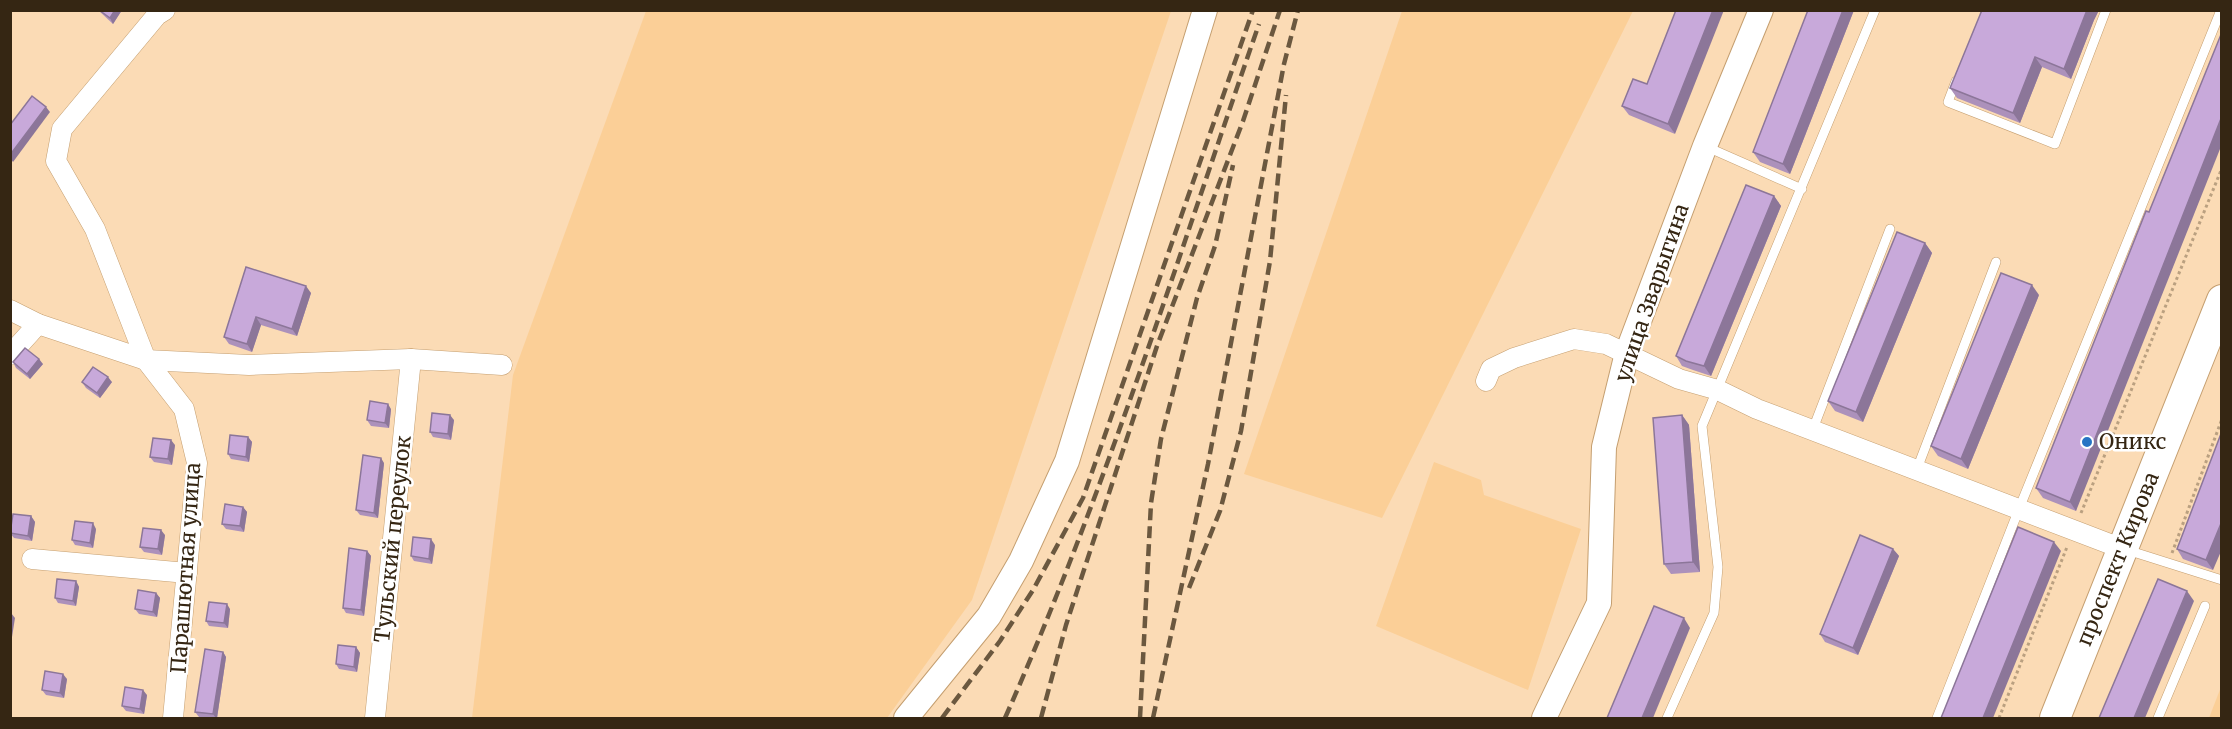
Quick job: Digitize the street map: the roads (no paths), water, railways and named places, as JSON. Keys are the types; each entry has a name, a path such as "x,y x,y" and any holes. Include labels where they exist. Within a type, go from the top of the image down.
{"main road":[{"name":"проспект Кирова","path":"2055,718 2222,300"}],"street":[{"name":"Парашютная улица","path":"165,10 157,15 62,129 56,161 95,229 146,360 184,409 197,463 173,718"},
{"path":"906,718 989,616 1021,561 1066,461 1205,10"},
{"name":"улица Зварыгина","path":"1544,718 1599,603 1604,447 1627,353 1705,146 1761,10"},
{"path":"10,310 38,324 146,360 249,365 411,359 502,365"},
{"path":"10,355 38,324"},
{"path":"1486,381 1491,369 1515,358 1574,339 1606,344 1679,379 1718,390 1757,409 2123,549"},
{"name":"Тульский переулок","path":"375,718 411,359"},
{"path":"32,559 187,573"}],"lane":[{"path":"1667,718 1714,613 1718,567 1702,426 1875,10"},
{"path":"1960,71 1948,102 2055,144 2106,10"},
{"path":"1937,718 2221,10"},
{"path":"1705,146 1802,189"},
{"path":"1813,429 1890,229"},
{"path":"1917,470 1996,262"},
{"path":"2123,549 2222,580"},
{"path":"2158,718 2205,606"}],"railway":[{"path":"942,718 1000,641 1033,590 1083,498 1253,10"},
{"path":"1041,718 1066,625 1157,346 1243,121 1280,10"},
{"path":"1153,718 1208,464 1284,64 1298,10"},
{"path":"1005,718 1108,461 1259,24"},
{"path":"1189,588 1220,511 1241,431 1270,261 1286,95"},
{"path":"1140,718 1151,503 1161,439 1197,298 1215,246 1233,165"}],"place":[{"name":"Оникс","path":"2087,442"}]}
